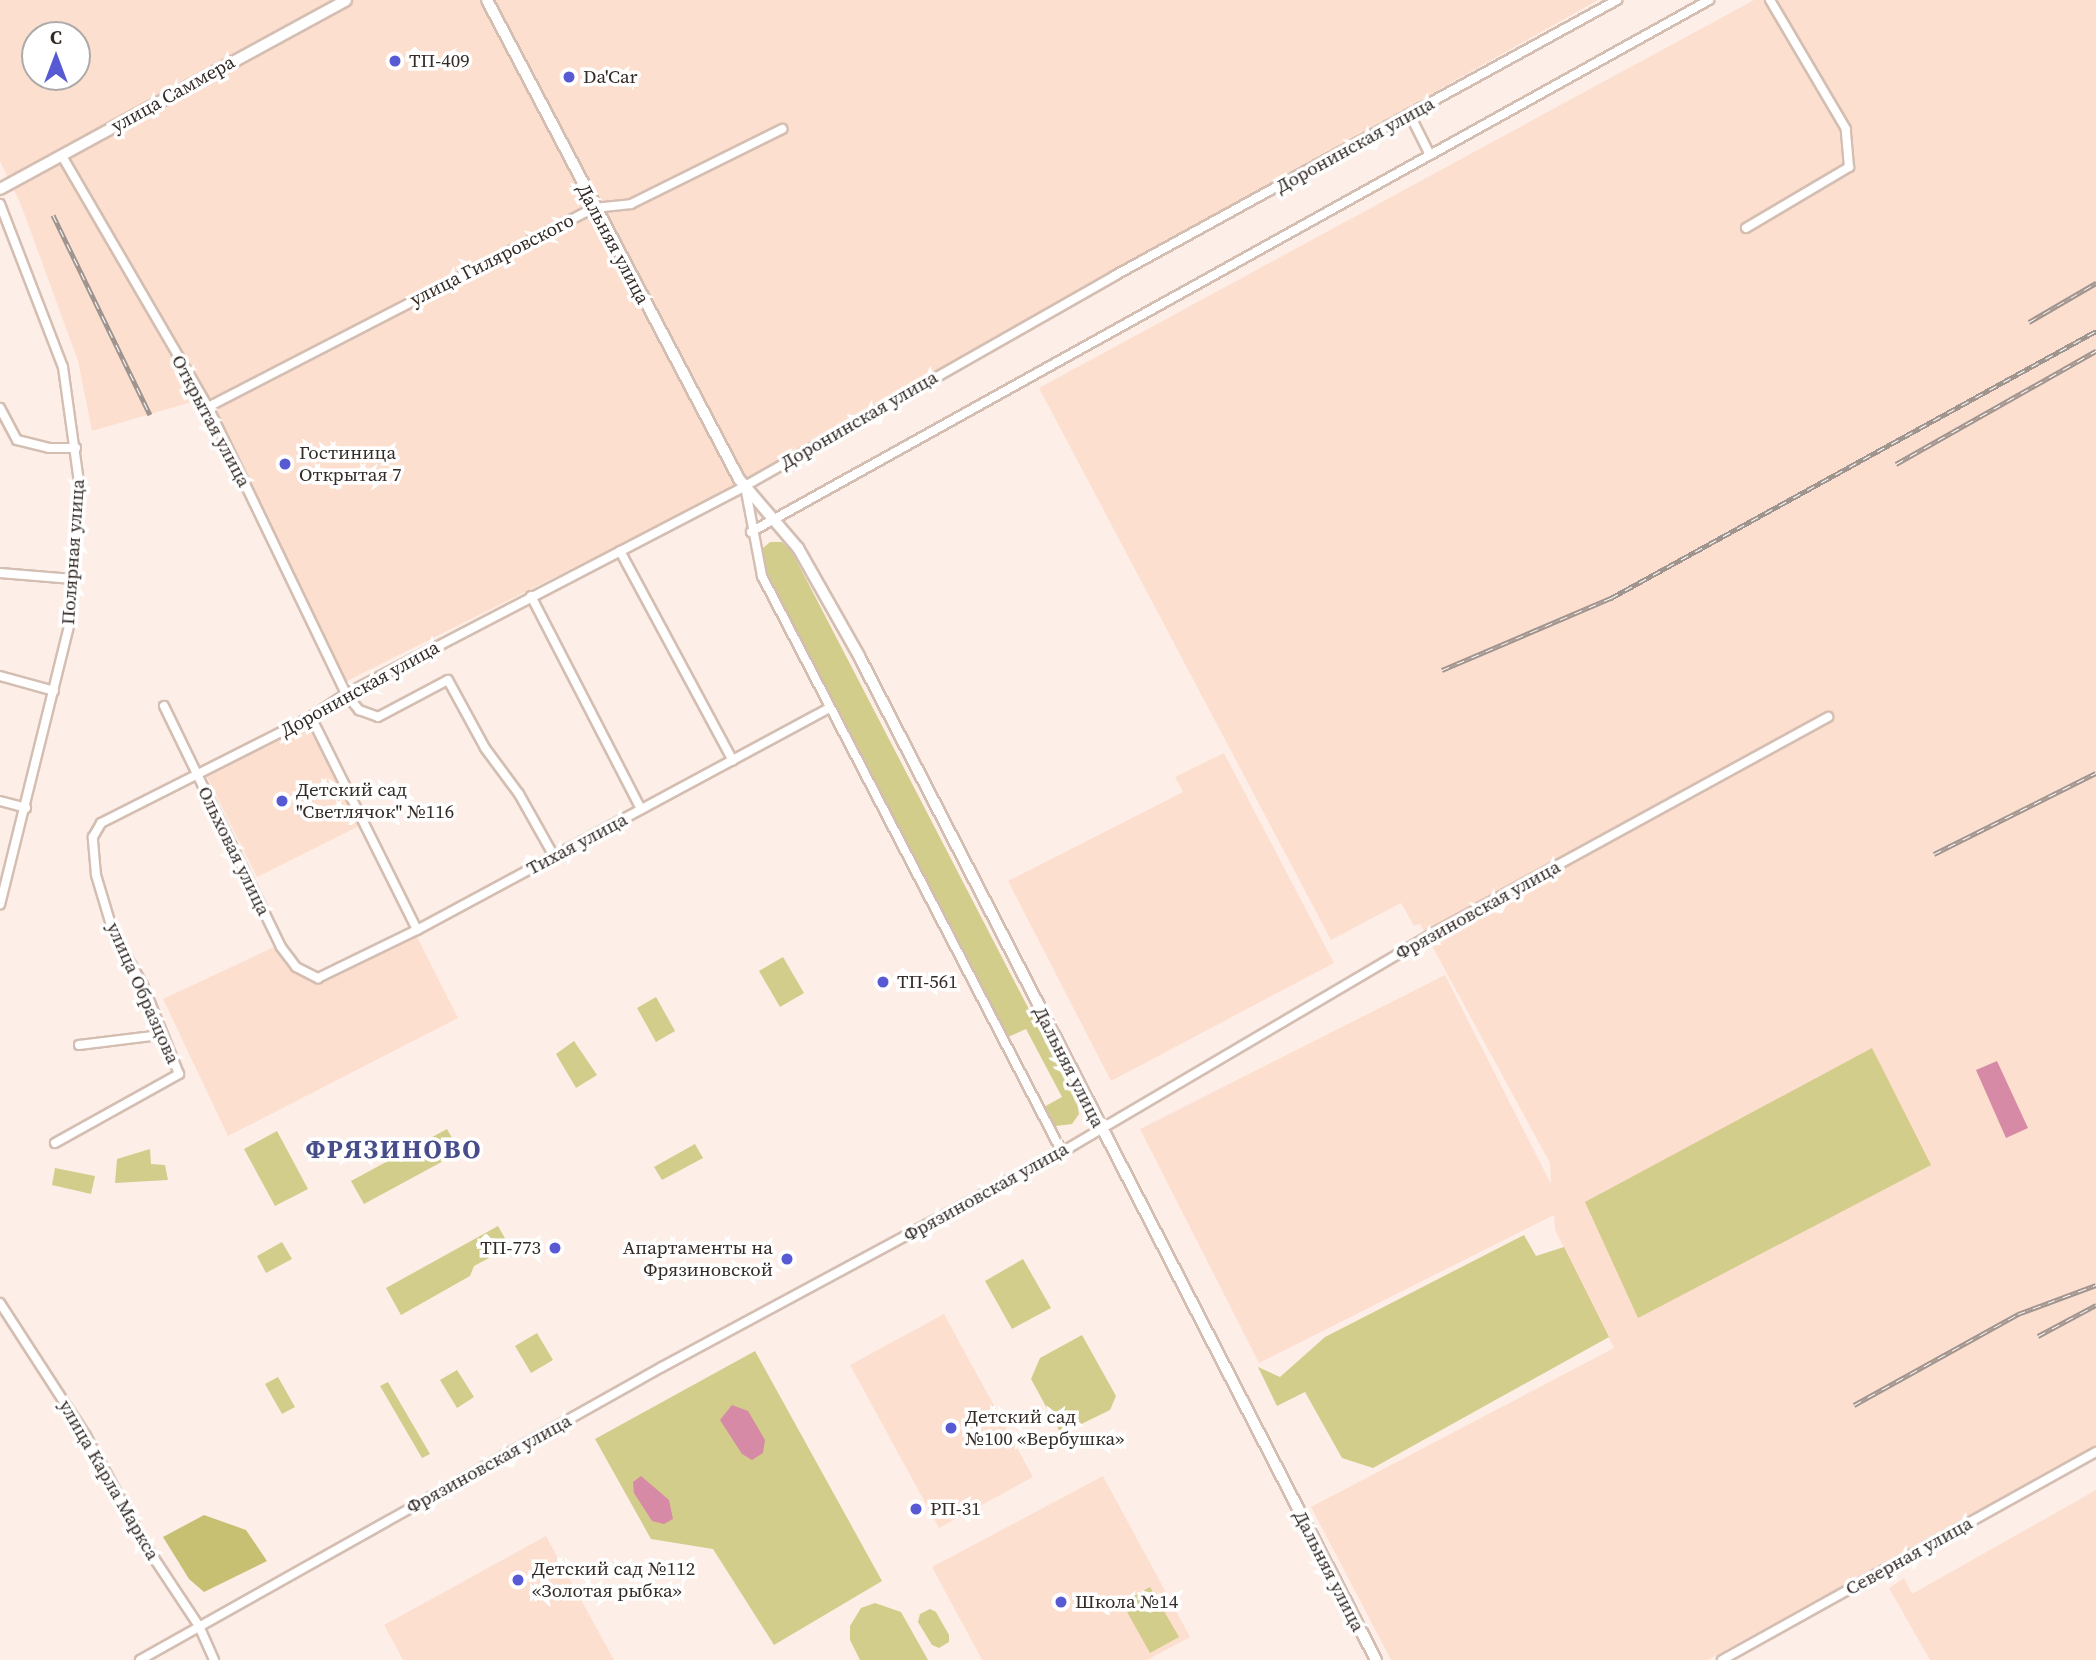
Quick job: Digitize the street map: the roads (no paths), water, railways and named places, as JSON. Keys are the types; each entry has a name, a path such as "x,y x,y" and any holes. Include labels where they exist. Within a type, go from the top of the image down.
{"street":[{"name":"улица Саммера","path":"0,188 346,0"},
{"name":"Дальняя улица","path":"487,0 594,208 745,485 799,548 859,656 1376,1660"},
{"name":"Доронинская улица","path":"95,828 311,717 346,694 745,485 1617,0"},
{"path":"751,532 1429,153 1709,0"},
{"path":"1746,228 1849,167 1846,129 1770,0"},
{"path":"1410,115 1429,153"},
{"name":"улица Гиляровского","path":"208,407 594,208 631,204 782,129"},
{"name":"Открытая улица","path":"62,156 208,407 346,694"},
{"name":"Полярная улица","path":"0,204 63,366 76,448 79,517 71,618 26,808 0,904"},
{"path":"0,408 17,440 49,448 76,448"},
{"name":"Дальняя улица","path":"745,485 751,532 762,576 1062,1152"},
{"path":"620,551 733,761"},
{"path":"0,573 73,579"},
{"path":"530,596 641,809"},
{"path":"0,676 54,691"},
{"path":"346,694 359,710 378,717 448,680 485,748 519,794 554,856"},
{"name":"Ольховая улица","path":"164,706 281,947 296,967 309,975 323,975"},
{"name":"Тихая улица","path":"323,975 417,930 829,708"},
{"path":"311,717 417,930"},
{"name":"Фрязиновская улица","path":"140,1660 662,1367 1062,1152 1437,931 1828,717"},
{"path":"0,801 26,808"},
{"name":"улица Образцова","path":"55,1143 179,1074 161,1035 147,992 128,964 111,923 96,875 95,828"},
{"path":"79,1045 161,1035"},
{"name":"улица Карла Маркса","path":"0,1303 199,1626 215,1660"},
{"name":"Северная улица","path":"1722,1660 2096,1452"}],"railway":[{"path":"53,215 150,415"},
{"path":"2029,322 2096,283"},
{"path":"1442,670 1611,598 2096,331"},
{"path":"1896,464 2096,351"},
{"path":"1934,854 2096,773"},
{"path":"1854,1405 2018,1314 2096,1285"},
{"path":"2038,1336 2096,1305"}],"place":[{"name":"ТП-409","path":"395,61"},
{"name":"Da'Car","path":"569,77"},
{"name":"Гостиница Открытая 7","path":"285,464"},
{"name":"Детский сад \"Светлячок\" №116","path":"282,801"},
{"name":"ТП-561","path":"883,982"},
{"name":"ТП-773","path":"555,1248"},
{"name":"Апартаменты на Фрязиновской","path":"787,1259"},
{"name":"Детский сад №100 «Вербушка»","path":"951,1428"},
{"name":"РП-31","path":"916,1509"},
{"name":"Детский сад №112 «Золотая рыбка»","path":"518,1580"},
{"name":"Школа №14","path":"1061,1602"}],"district":[{"name":"ФРЯЗИНОВО","path":"394,1150"}]}
